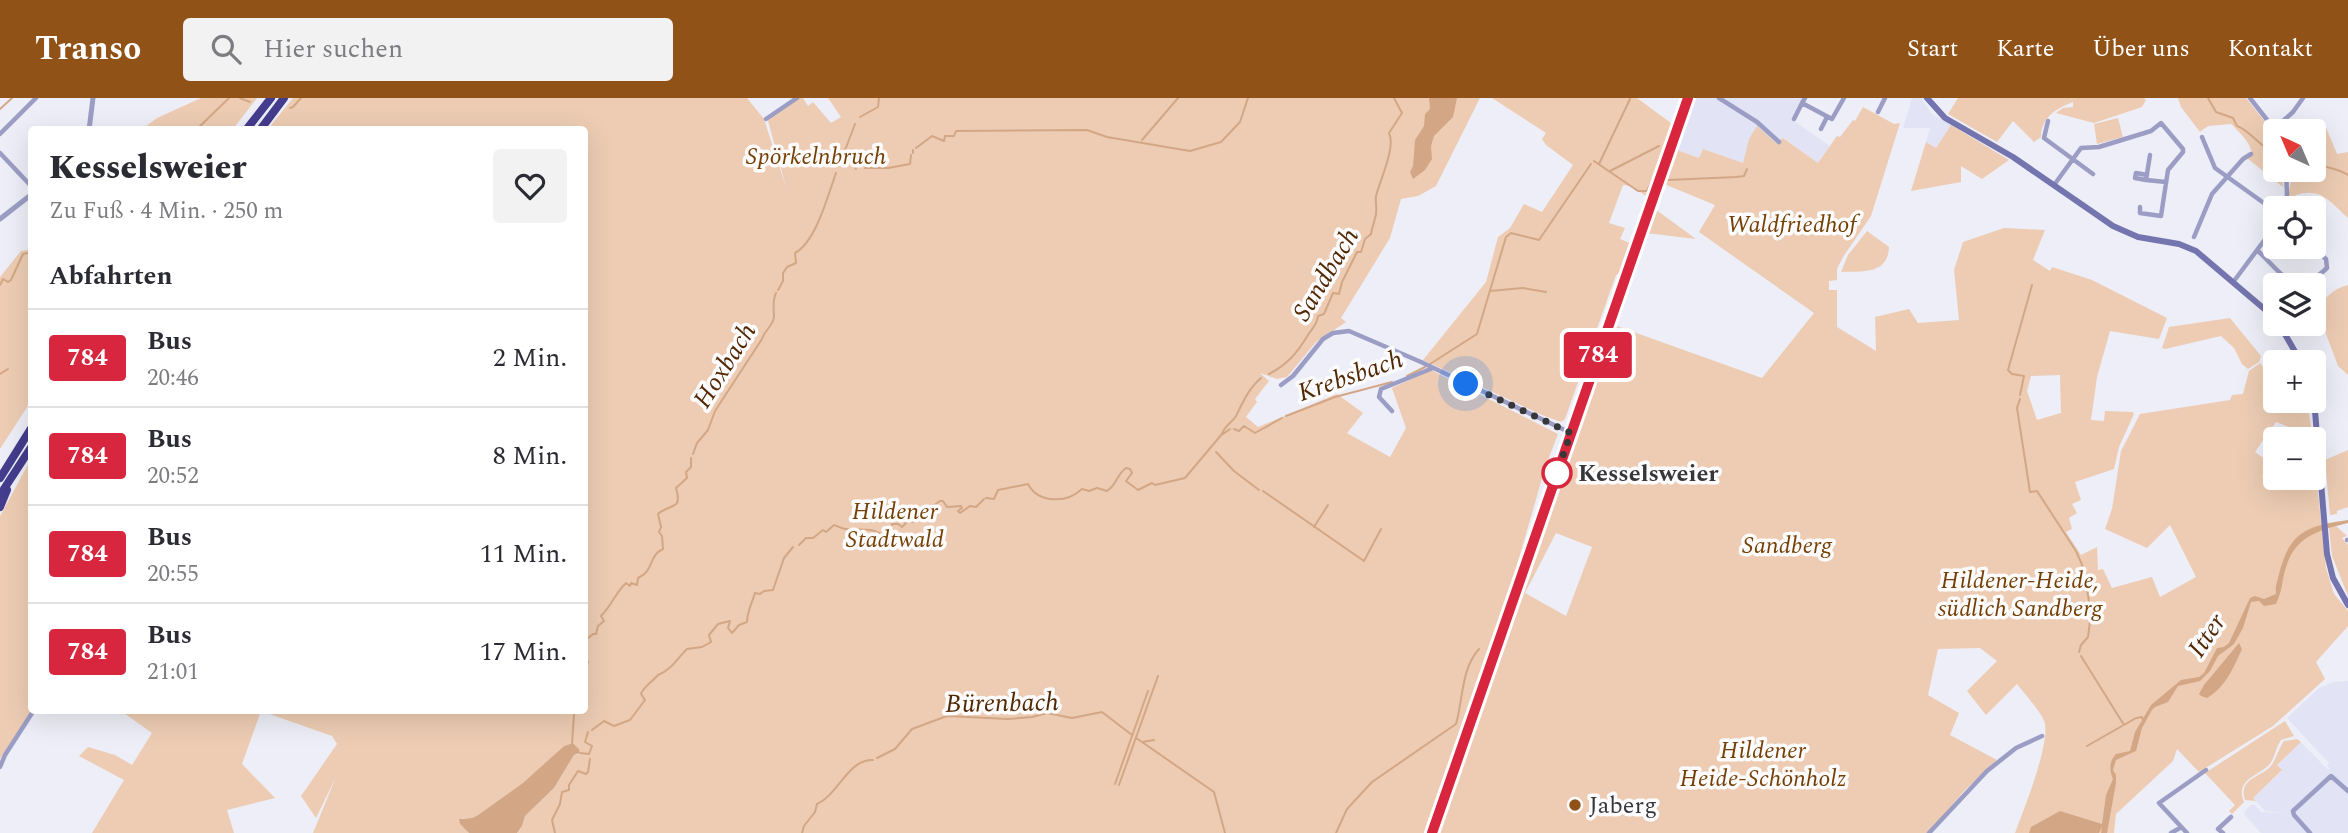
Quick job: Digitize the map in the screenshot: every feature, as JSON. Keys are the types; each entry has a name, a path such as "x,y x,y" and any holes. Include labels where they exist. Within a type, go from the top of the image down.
{"highway":[{"path":"249,126 271,98"},
{"path":"263,126 284,98"},
{"path":"0,478 28,433"},
{"path":"0,495 28,452"},
{"path":"0,507 11,477"}],"main road":[{"path":"1432,833 1688,98"},
{"path":"1927,98 1945,118 2012,157 2102,219 2138,237 2179,244 2196,251 2263,307"},
{"path":"2315,413 2330,570 2348,605"}],"street":[{"path":"0,134 36,98"},
{"path":"88,126 93,98"},
{"path":"766,119 797,98"},
{"path":"1719,98 1759,124 1779,142"},
{"path":"1794,119 1804,101 1827,117 1834,117 1844,98"},
{"path":"1878,112 1885,98"},
{"path":"2250,98 2266,119"},
{"path":"2286,119 2303,98"},
{"path":"1821,130 1827,117"},
{"path":"2048,121 2044,138 2093,174"},
{"path":"2054,185 2081,148 2099,147 2151,131 2161,124 2183,149 2168,170 2161,216 2140,213 2140,207"},
{"path":"2202,137 2213,166 2263,203"},
{"path":"0,153 28,183"},
{"path":"2194,237 2208,200 2251,154"},
{"path":"2150,155 2147,178 2166,182"},
{"path":"0,219 28,197"},
{"path":"2234,281 2263,244"},
{"path":"2258,251 2263,256"},
{"path":"2267,259 2291,282 2300,285 2306,284 2323,271 2328,263 2324,259"},
{"path":"1281,385 1293,376 1323,339 1340,332 1356,333 1571,433"},
{"path":"1392,411 1379,397 1381,390 1434,368"},
{"path":"0,767 31,714"},
{"path":"1929,833 1987,771 2015,748 2042,736"},
{"path":"2187,833 2159,803 2206,770"},
{"path":"2310,833 2293,811 2332,776 2348,790"},
{"path":"2223,833 2218,828 2231,817"},
{"path":"2171,833 2180,828"}],"shaded area":[{"path":"1429,98 1457,98 1453,117 1434,136 1431,146 1432,159 1425,170 1413,179 1410,172 1415,140 1424,126 1425,114 1430,109"},
{"path":"1694,98 1802,98 1791,119 1830,146 1818,163 1784,138 1777,144 1749,139 1743,163 1703,149 1699,158 1677,150"},
{"path":"1912,98 1921,98 1932,114 1951,125 1936,148 1926,142 1930,128 1903,128"},
{"path":"2348,520 2348,523 2313,534 2297,546 2287,565 2276,604 2264,606 2259,601 2251,602 2243,628 2234,644 2218,656 2210,671 2200,681 2178,686 2168,702 2152,710 2142,728 2136,751 2116,760 2113,770 2116,783 2107,833 2101,833 2102,827 2099,833 2029,833 2031,827 2060,811 2102,824 2106,795 2113,779 2110,769 2112,760 2116,754 2130,751 2135,732 2151,705 2181,680 2199,677 2204,673 2217,648 2229,643 2250,598 2255,596 2264,599 2276,594 2283,560 2302,533 2321,525"},
{"path":"2239,643 2242,649 2224,683 2207,698 2201,696 2199,694 2204,685"},
{"path":"2348,681 2348,833 2261,833 2244,812 2251,805 2255,805 2261,812 2285,813 2265,811 2253,798 2282,771 2277,765 2301,742 2330,769 2327,765 2329,763 2287,718 2319,688 2334,682"},
{"path":"573,743 580,753 574,755 554,788 525,816 517,833 469,833 460,824 459,819 478,815 523,783 564,746"}],"green space":[{"path":"201,98 257,98 235,126 146,126 157,118"},
{"name":"Hildener Stadtwald","path":"293,98 747,98 764,119 786,187 767,117 798,98 803,98 808,106 813,102 831,123 841,117 828,98 1480,98 1436,186 1418,196 1401,199 1390,238 1341,318 1346,322 1316,342 1287,377 1277,379 1260,373 1269,381 1255,399 1257,402 1246,417 1258,427 1337,394 1363,413 1347,433 1390,457 1406,428 1392,388 1431,370 1558,434 1545,468 1497,635 1427,833 517,833 525,816 554,788 574,755 580,754 573,743 564,746 524,783 478,815 462,818 460,824 469,833 313,833 336,777 316,818 301,796 337,744 332,736 270,714 588,714 588,126 270,126"},
{"path":"1492,98 1637,98 1675,126 1649,198 1631,186 1623,185 1609,223 1625,228 1620,239 1632,244 1623,271 1616,275 1565,419 1561,422 1423,360 1486,282 1498,237 1510,228 1524,204 1542,212 1573,165 1546,145 1542,139 1546,133"},
{"path":"1958,98 2146,100 2142,107 2094,123 2056,113 2063,108 2073,107 2073,102 2051,114 2044,124 2041,137 2034,142 2013,121 1997,142 1948,114"},
{"path":"2178,98 2246,98 2263,119 2263,171 2247,158 2252,155 2249,146 2231,124 2208,126 2200,132 2181,107"},
{"path":"1863,107 1894,124 1900,123 1871,216 1843,257 1837,269 1837,280 1829,281 1829,290 1837,290 1837,327 1876,351 1875,317 1909,309 1918,323 1959,320 1954,270 1963,242 2004,228 2045,230 2033,260 2050,271 2052,267 2092,280 2167,318 2159,339 2110,331 2097,377 2091,420 2104,421 2105,411 2134,414 2119,447 2114,469 2075,482 2081,500 2072,504 2077,513 2069,518 2072,529 2066,532 2081,555 2097,547 2098,570 2103,569 2112,588 2152,577 2160,597 2196,577 2170,525 2147,548 2105,529 2112,509 2121,451 2140,414 2230,400 2232,395 2243,394 2249,371 2260,363 2263,367 2263,413 2309,413 2311,427 2288,427 2276,422 2272,427 2263,427 2263,441 2255,452 2263,458 2263,490 2318,490 2326,568 2334,594 2348,611 2348,626 2316,662 2325,679 2273,726 2199,772 2177,749 2173,761 2116,814 2114,833 2015,833 2040,762 2045,724 2017,684 1986,715 1967,691 1997,661 1980,648 1938,649 1928,695 1959,713 1950,735 1997,760 1965,790 1928,833 1439,833 1614,325 1762,378 1814,313 1699,232 1715,205 1664,184 1677,150 1699,158 1703,149 1743,163 1749,139 1757,126 1776,143 1783,138 1818,163 1837,136 1840,137 1853,120 1855,121","holes":["2060,375 2061,413 2037,420 2027,391 2031,376","1556,533 1592,547 1566,616 1525,593"]},
{"path":"2118,118 2123,137 2097,144 2094,124"},
{"path":"1951,125 2009,160 1982,179 1961,166 1961,182 1911,191 1926,142 1936,148"},
{"path":"2326,127 2337,154 2348,152 2348,218 2326,196 2305,193 2288,196 2291,182 2326,182"},
{"path":"1655,209 1696,239 1646,233"},
{"path":"1867,231 1889,247 1884,263 1872,270 1841,272 1848,255"},
{"path":"28,250 28,406 0,449 0,277 21,251"},
{"path":"2348,285 2348,375 2338,366 2326,334 2326,298"},
{"path":"2230,318 2261,356 2259,362 2248,369 2242,364 2234,348 2221,336 2162,348 2169,327"},
{"path":"2348,450 2348,507 2330,515 2326,471 2326,460"},
{"path":"28,465 30,714 0,759 0,516"},
{"path":"2336,526 2347,536 2342,538 2348,545 2348,596 2332,556 2329,528"},
{"name":"Hildener Stadtwald","path":"125,714 260,714 242,764 275,798 227,810 234,833 92,833 124,780 79,756 88,747 115,755 132,765 152,733"},
{"path":"2285,721 2294,736 2281,740 2269,765 2248,780 2242,789 2244,802 2232,814 2229,811 2235,805 2205,773"},
{"path":"2297,739 2301,742 2277,765 2282,770 2253,798 2256,801 2245,800 2244,788 2247,783 2270,767 2284,741"}],"waterway":[{"path":"0,109 12,98"},
{"path":"200,126 229,98"},
{"path":"240,98 250,102"},
{"path":"290,108 301,98"},
{"name":"Hoxbach","path":"860,117 878,107 879,98"},
{"path":"1142,140 1178,98"},
{"path":"916,148 932,136 944,141 945,136 954,136 956,131 1087,130 1107,137 1190,151 1221,142 1240,122 1248,98"},
{"name":"Sandbach","path":"1269,374 1296,353 1317,322 1318,316 1324,314 1333,293 1339,294 1357,252 1361,252 1365,239 1371,234 1376,213 1376,196 1389,155 1389,133 1402,113 1394,98"},
{"path":"2208,98 2216,112 2233,118 2237,126 2263,145"},
{"path":"1599,164 1630,99"},
{"name":"Hoxbach","path":"839,166 855,124"},
{"path":"1610,171 1659,146"},
{"path":"865,168 910,164 911,155"},
{"path":"842,157 856,169"},
{"name":"Krebsbach","path":"1594,161 1638,191 1647,191 1654,177"},
{"name":"Krebsbach","path":"1430,364 1477,334 1506,237 1511,233 1539,240 1591,164"},
{"path":"2326,167 2348,175"},
{"name":"Krebsbach","path":"1668,180 1744,176 1747,169"},
{"name":"Hoxbach","path":"778,290 783,281 783,273 787,267 796,263 795,253 815,229 836,173"},
{"path":"0,285 3,279 8,282 11,280 23,254 28,253"},
{"path":"2020,395 2024,376 2012,374 2008,370 2032,285"},
{"path":"1490,291 1523,288 1546,292"},
{"name":"Hoxbach","path":"693,454 697,443 708,430 715,411 772,323 776,293"},
{"name":"Krebsbach","path":"1407,376 1425,367"},
{"path":"0,374 8,369"},
{"name":"Sandbach","path":"986,498 994,499 998,490 1028,484 1038,495 1053,499 1068,497 1082,489 1089,491 1097,488 1107,491 1126,468 1132,473 1126,481 1138,490 1152,483 1155,485 1185,478 1222,434 1261,378"},
{"name":"Krebsbach","path":"1286,416 1335,397 1392,382"},
{"path":"2020,399 2017,408 2030,492 2037,491 2076,551 2083,567 2091,613 2088,637 2079,652"},
{"name":"Krebsbach","path":"1234,429 1239,431 1244,426 1255,433 1282,418"},
{"name":"Sandbach","path":"1223,434 1230,429"},
{"path":"1216,452 1234,471 1259,490"},
{"name":"Hoxbach","path":"588,638 596,634 598,626 604,621 601,616 619,590 626,583 630,586 631,583 637,585 638,578 647,571 655,555 663,549 658,514 677,503 676,488 687,478 686,472 691,467 691,458"},
{"path":"1263,491 1364,561 1381,529"},
{"name":"Sandbach","path":"799,545 806,538 813,538 823,530 826,532 834,525 881,534 890,531 892,524 902,527 908,521 915,522 940,501 947,507 961,506 958,511 960,513 970,506 976,507 984,499"},
{"path":"1314,527 1328,505"},
{"name":"Sandbach","path":"592,730 604,721 614,726 630,720 645,700 641,694 646,686 687,649 702,647 711,642 709,635 718,624 730,621 728,628 732,633 739,625 747,622 755,593 773,590 784,558 793,547"},
{"path":"1336,833 1347,809 1372,782 1456,724 1466,675 1479,649"},
{"path":"2081,656 2124,725 2136,718 2142,717 2143,720"},
{"path":"1119,785 1158,676"},
{"name":"Bürenbach","path":"1115,784 1148,691"},
{"name":"Bürenbach","path":"877,758 895,749 912,729 947,716 1008,719 1047,713 1072,718 1102,712 1132,735"},
{"name":"Hoxbach","path":"572,744 574,714"},
{"path":"2087,746 2122,726"},
{"name":"Sandbach","path":"580,753 589,754 592,746 585,742 588,732"},
{"name":"Bürenbach","path":"1136,738 1142,742 1154,740"},
{"path":"1142,742 1214,792 1225,833"},
{"name":"Sandbach","path":"555,833 552,820 560,804 562,792 569,790 569,785 578,771 586,774 588,772 590,759"},
{"name":"Bürenbach","path":"802,833 817,804 832,793 857,765 873,760"}],"bus line":[{"name":"784","path":"1432,833 1688,98"}],"place":[{"name":"Kesselsweier","path":"1557,473"},
{"name":"Jaberg","path":"1575,805"}],"route":[{"path":"1466,384 1571,433 1556,475 1557,473"}],"park label":[{"name":"Spörkelnbruch","path":"816,156"},
{"name":"Waldfriedhof","path":"1792,224"},
{"name":"Sandberg","path":"1787,545"},
{"name":"Hildener-Heide, südlich Sandberg","path":"2020,594"},
{"name":"Hildener Heide-Schönholz","path":"1763,764"}],"water label":[{"name":"Itter","path":"2206,635"}]}
